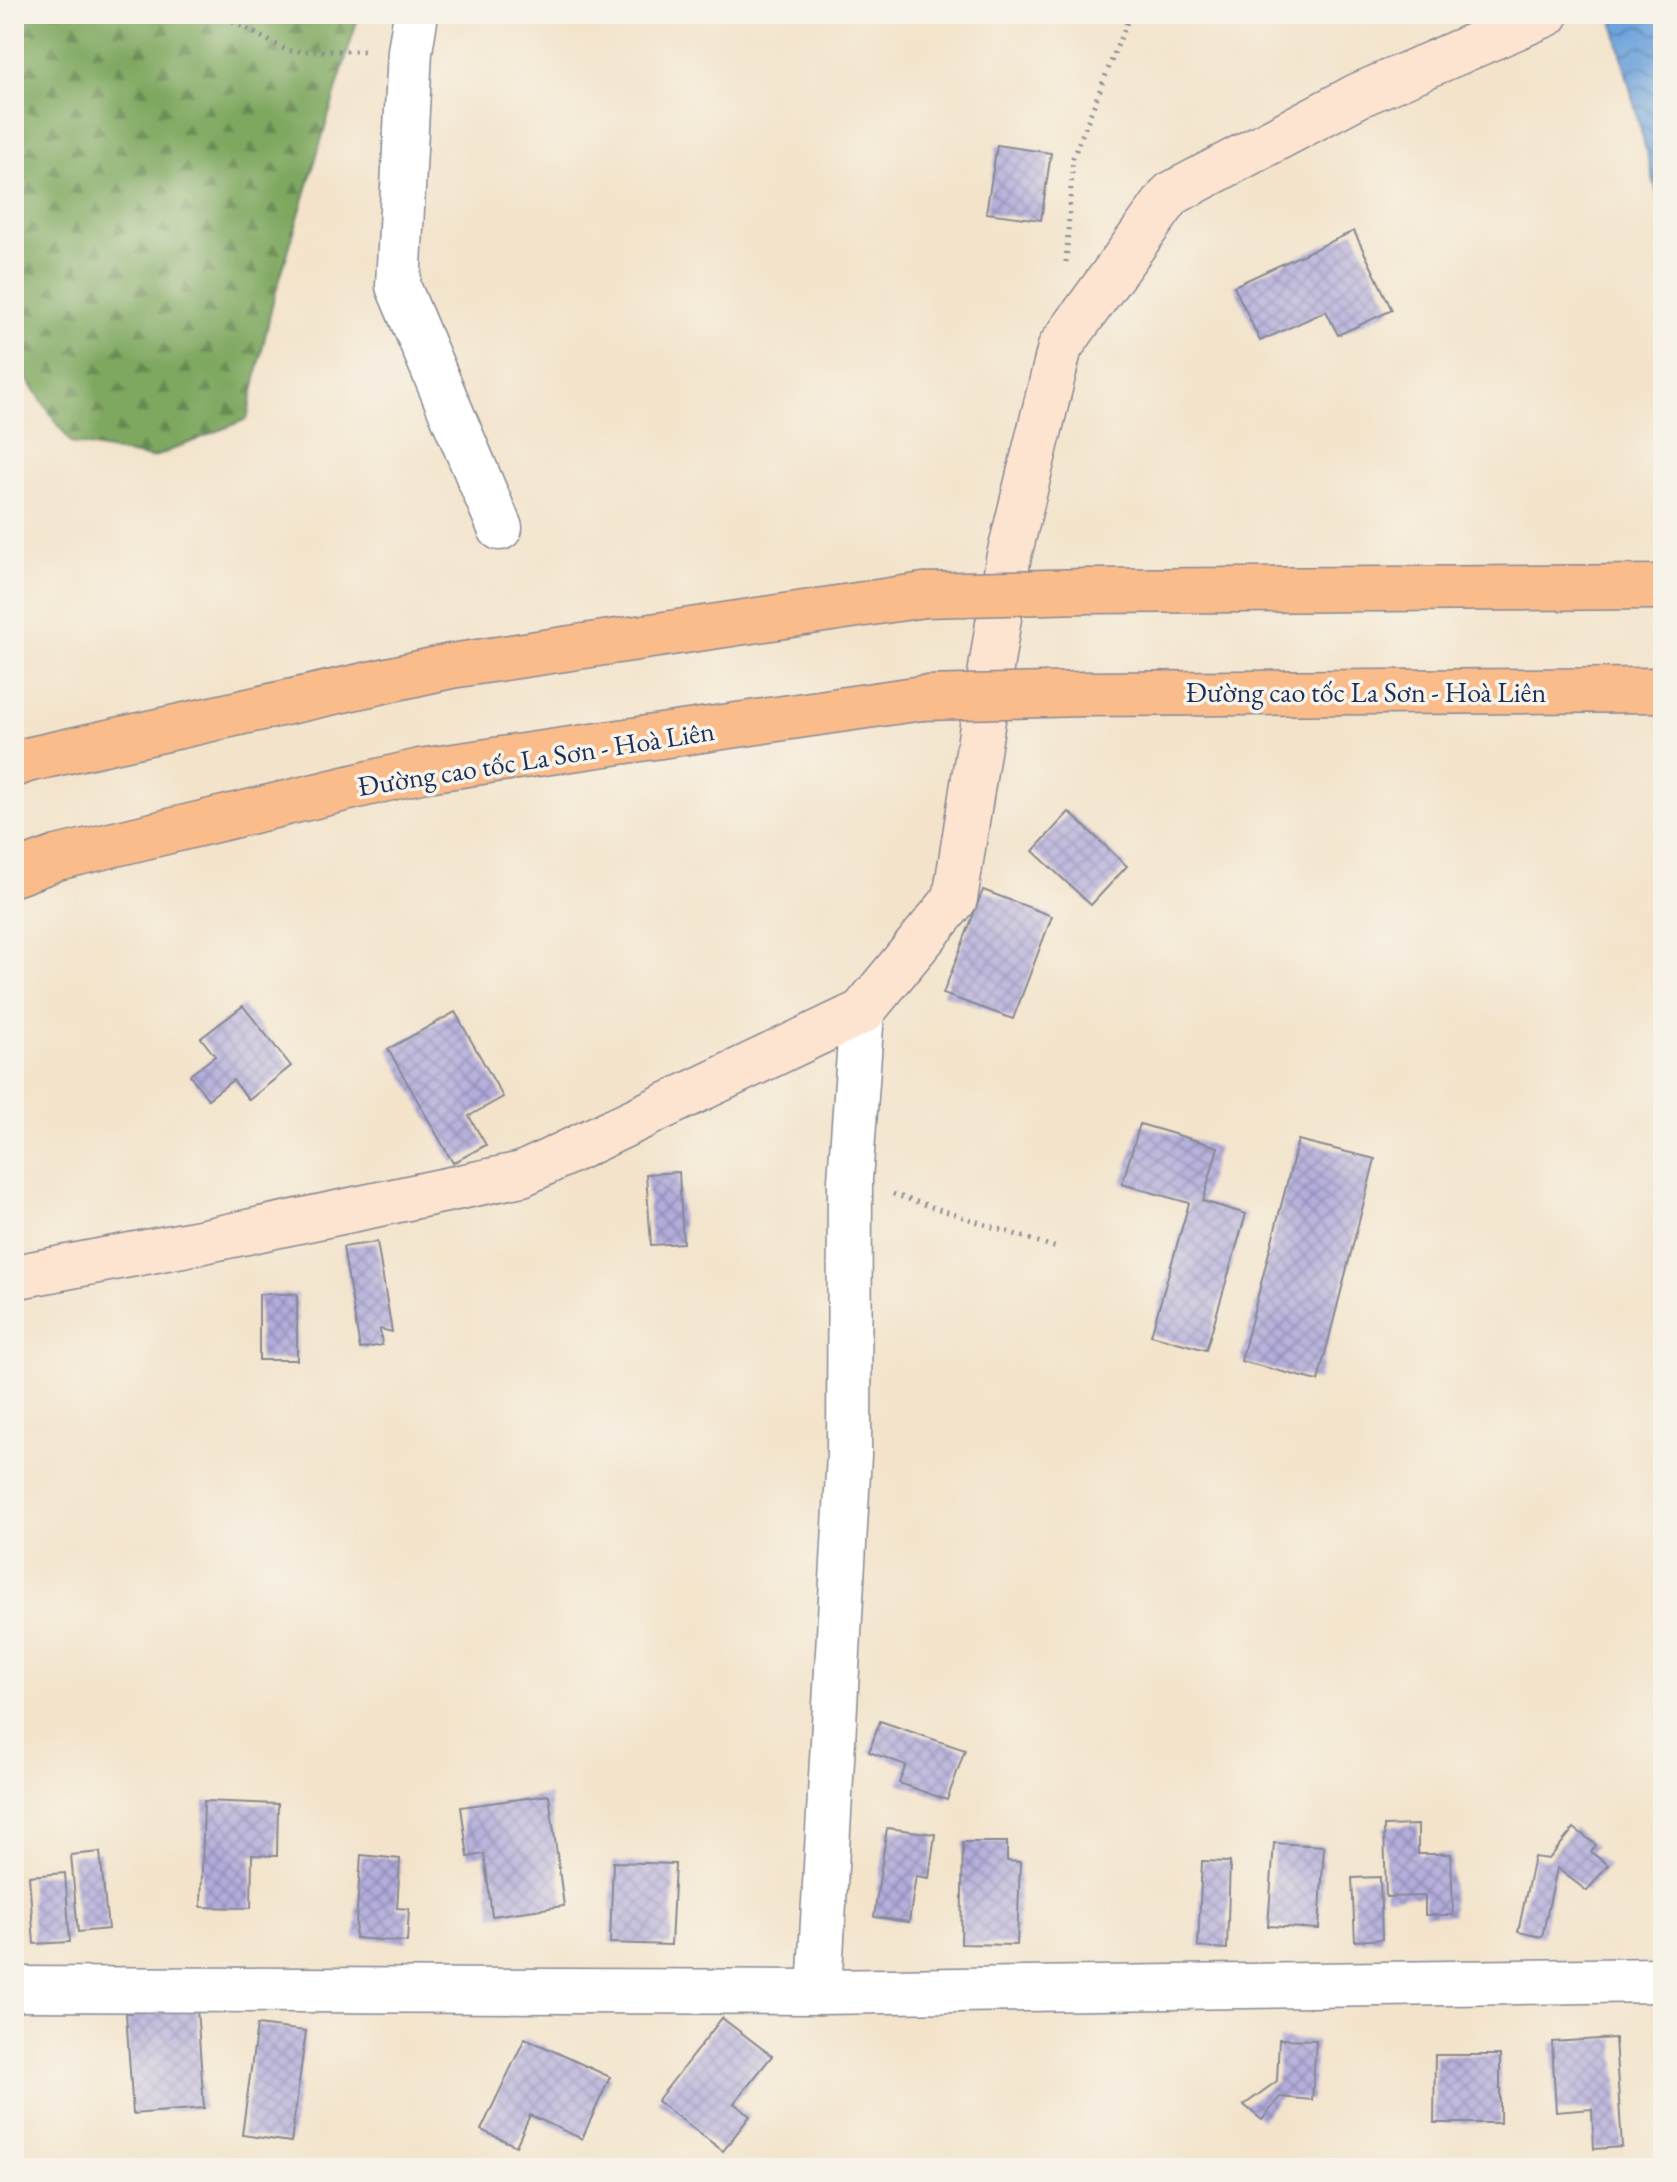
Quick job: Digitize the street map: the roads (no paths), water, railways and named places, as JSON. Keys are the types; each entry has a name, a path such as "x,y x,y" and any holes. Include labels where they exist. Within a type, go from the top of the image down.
{"highway":[{"path":"14,765 451,666 924,595 1655,587"},
{"name":"Đường cao tốc La Sơn - Hoà Liên","path":"14,874 57,858 420,771 922,698 1655,690"}],"main road":[{"path":"14,1277 204,1241 522,1174 862,1012 955,899 1008,560 1060,347 1171,194 1359,95 1547,14"}],"street":[{"path":"413,32 398,286 500,528"},
{"path":"819,1992 849,1455 850,1180 862,1012"},
{"path":"14,1989 819,1992 1661,1980"}],"water":[{"path":"1611,14 1663,14 1663,223 1660,205"}]}
